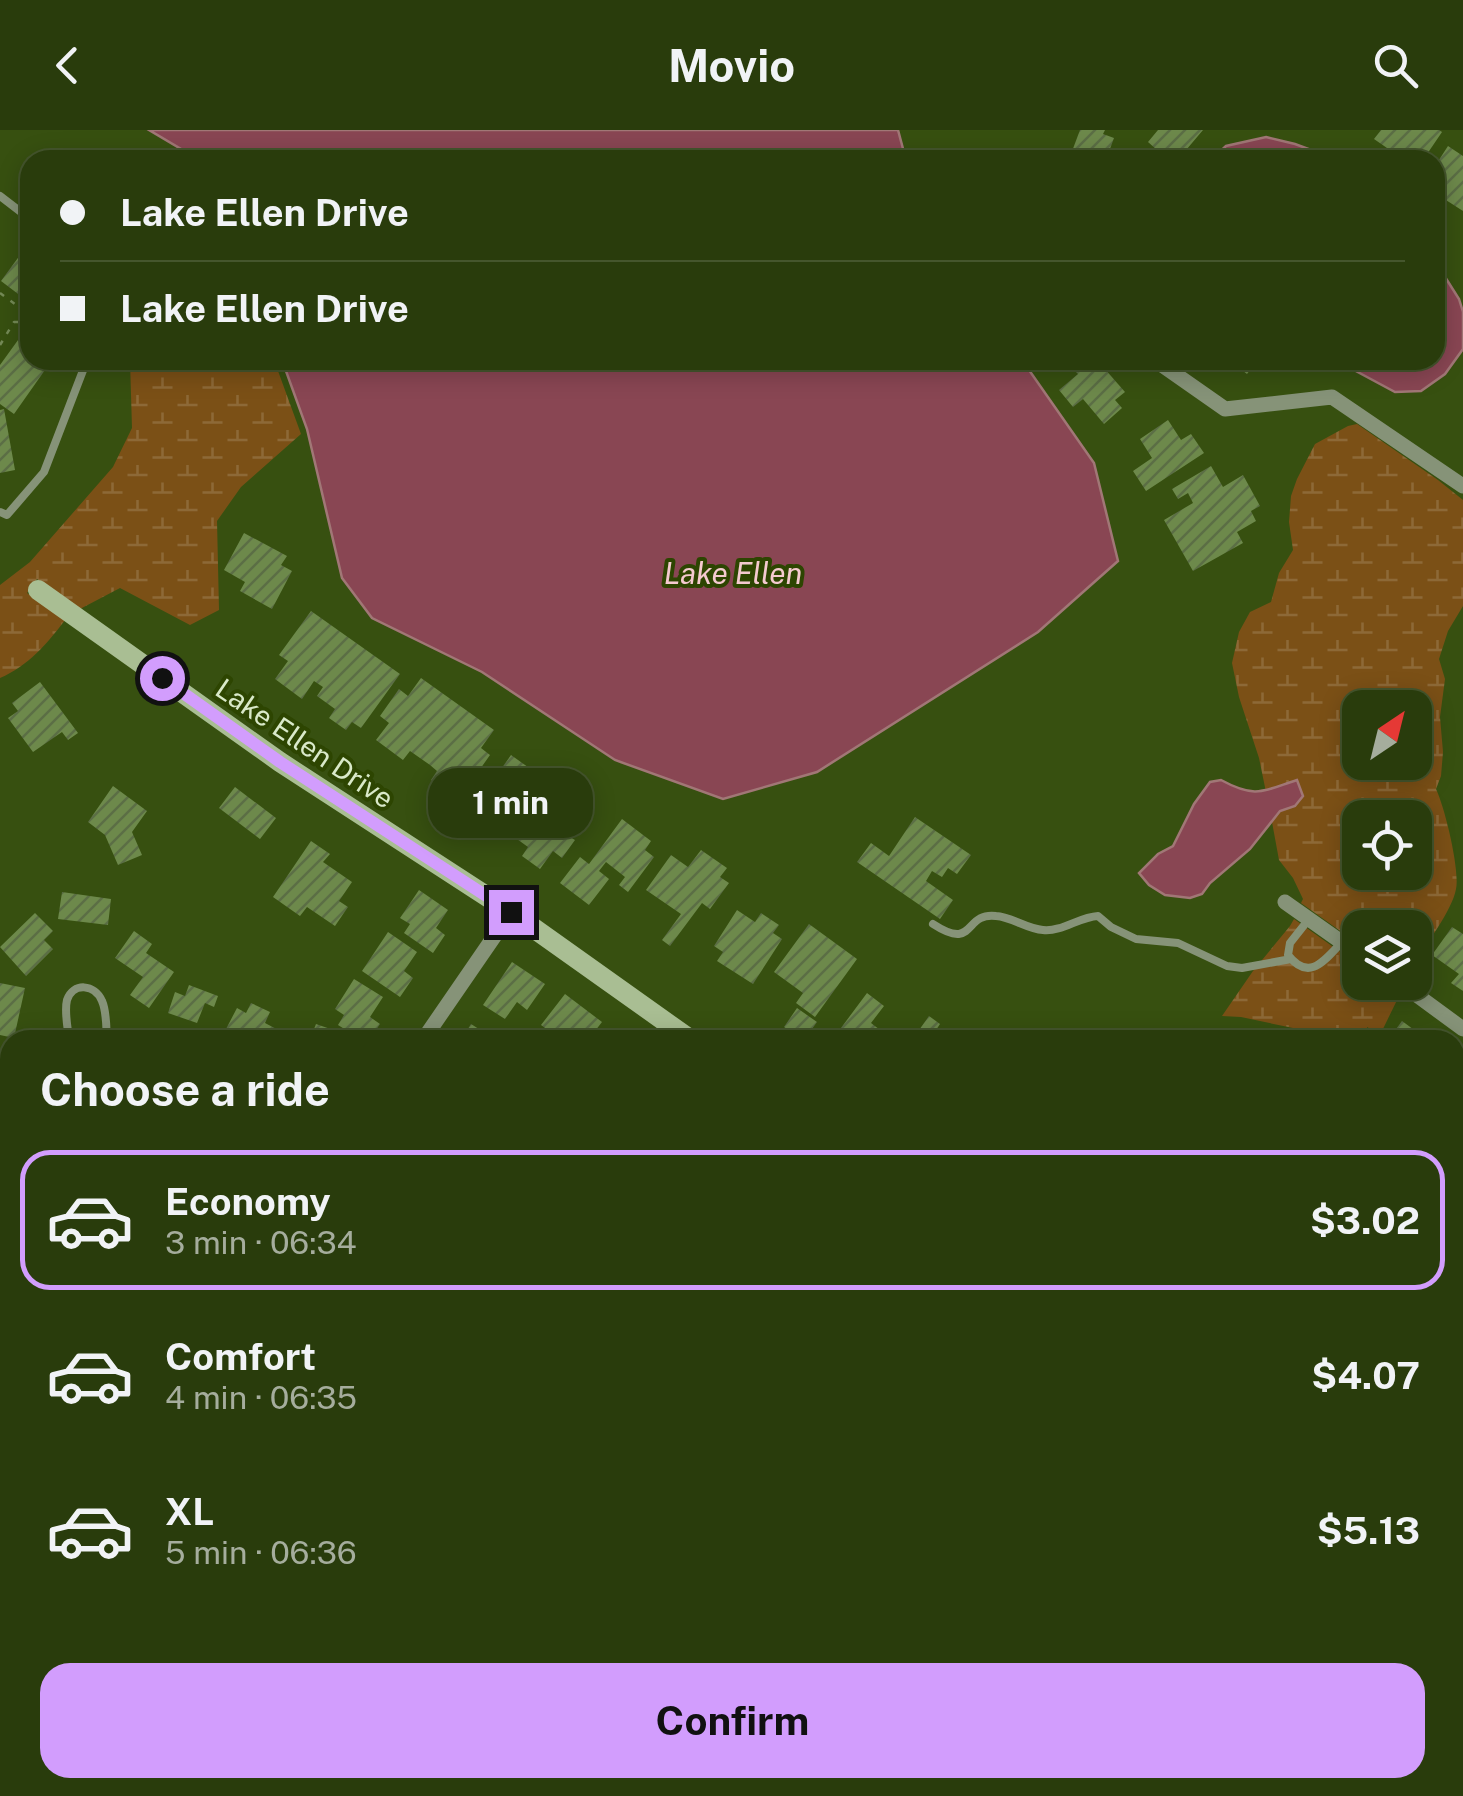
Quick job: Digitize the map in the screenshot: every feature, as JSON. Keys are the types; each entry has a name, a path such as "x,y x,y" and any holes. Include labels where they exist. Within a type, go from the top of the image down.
{"street":[{"path":"1169,370 1225,409 1332,397 1463,486"},
{"name":"Lake Ellen Drive","path":"38,590 280,762 511,912 677,1030"},
{"path":"1285,902 1342,942"},
{"path":"429,1030 511,912"},
{"path":"1423,1000 1463,1029"}],"lane":[{"path":"0,512 6,515 44,472 83,370"},
{"path":"933,924 956,936 978,919 994,915 1044,930 1098,916 1136,939 1178,942 1227,966 1242,968 1292,960"},
{"path":"1309,920 1290,944 1288,956 1295,964 1316,968 1342,942"},
{"path":"68,1030 68,996 84,987 100,996 106,1030"}],"path":[{"path":"0,345 14,322 20,322"}],"green space":[{"path":"130,370 278,370 301,434 241,487 217,521 219,610 190,625 120,588 80,609 37,579 27,593 65,620 36,654 0,678 0,585 30,562 113,467 132,428"},
{"path":"1357,424 1463,500 1463,606 1448,631 1439,659 1445,679 1440,717 1443,752 1436,789 1451,839 1456,889 1432,937 1432,910 1342,910 1342,932 1301,903 1303,899 1293,878 1279,860 1272,822 1280,811 1295,806 1297,780 1266,792 1239,697 1232,663 1239,632 1250,612 1271,602 1279,573 1293,550 1291,496 1315,444"},
{"path":"1294,919 1342,953 1342,1000 1397,1000 1382,1030 1297,1030 1222,1016"}],"water":[{"path":"149,130 898,130 903,150 183,150"},
{"path":"1266,137 1311,150 1222,150"},
{"path":"1445,277 1463,312 1463,349 1445,374 1421,391 1395,392 1354,370 1445,370"},
{"name":"Lake Ellen","path":"286,370 1029,370 1094,463 1118,561 1038,632 817,772 723,799 615,760 482,672 372,618 342,578 307,429"},
{"path":"1221,780 1243,790 1259,791 1297,780 1303,796 1295,806 1280,811 1250,849 1202,894 1190,898 1165,895 1139,873 1158,854 1173,846 1210,782"}],"building":[{"path":"1080,130 1105,130 1103,134 1114,138 1110,150 1072,150"},
{"path":"1158,130 1203,130 1186,150 1157,150 1148,142"},
{"path":"1381,130 1442,132 1430,150 1390,150 1374,139"},
{"path":"1448,146 1463,156 1463,211 1445,199"},
{"path":"20,255 20,295 1,281"},
{"path":"20,337 20,370 45,370 14,414 0,404 0,365"},
{"path":"1074,370 1106,370 1125,392 1115,400 1122,408 1104,424 1083,399 1073,407 1059,390 1078,374"},
{"path":"4,409 15,470 0,473 0,410"},
{"path":"1168,420 1181,440 1191,434 1204,453 1146,491 1133,471 1152,458 1140,439"},
{"path":"1211,466 1223,487 1243,475 1260,506 1251,511 1256,521 1237,532 1243,543 1193,571 1164,520 1193,503 1188,493 1178,499 1172,489"},
{"path":"244,533 287,556 281,565 292,571 272,609 240,591 245,582 224,570"},
{"path":"311,611 400,674 361,728 352,722 346,730 329,718 335,709 317,696 323,687 314,681 302,699 275,679 288,661 279,655"},
{"path":"421,678 494,730 481,748 490,755 471,782 462,775 449,793 431,780 437,771 430,765 410,751 403,760 376,740 389,723 380,716 399,689 408,696"},
{"path":"40,682 78,733 68,740 62,732 33,752 8,718 18,711 12,703"},
{"path":"511,755 584,807 565,834 575,840 562,858 553,851 540,869 522,856 528,847 510,834 516,825 498,812 485,830 467,817 480,799 470,792 490,766 499,772"},
{"path":"113,786 147,811 132,832 142,855 118,865 105,835 88,822"},
{"path":"235,787 276,818 260,839 219,808"},
{"path":"915,817 971,855 957,874 948,868 942,877 932,871 926,881 953,900 940,919 857,862 871,843 889,856"},
{"path":"622,819 651,841 645,850 654,857 628,892 619,885 625,877 606,862 599,871 609,879 589,905 560,883 580,857 589,864"},
{"path":"311,841 330,854 323,862 352,882 339,901 348,907 335,926 307,907 300,916 273,897"},
{"path":"701,850 727,868 720,877 729,883 710,909 702,903 670,946 662,940 681,914 646,890 671,855 688,867"},
{"path":"419,890 448,910 436,928 445,935 433,953 404,933 410,924 400,918"},
{"path":"62,892 111,899 108,925 58,919"},
{"path":"737,910 755,922 761,913 779,925 773,933 782,939 753,984 717,961 723,952 714,946"},
{"path":"35,913 53,931 44,940 53,949 26,976 0,947"},
{"path":"809,924 857,959 815,1017 796,1003 803,993 774,972"},
{"path":"1452,927 1463,934 1463,991 1451,983 1459,974 1432,955"},
{"path":"134,931 152,944 146,953 174,972 149,1008 130,995 143,977 115,958"},
{"path":"388,932 417,952 404,971 413,978 400,997 362,971"},
{"path":"512,962 545,984 527,1010 517,1002 505,1019 483,1005"},
{"path":"354,979 383,997 370,1017 380,1024 376,1030 346,1030 338,1025 344,1015 335,1009"},
{"path":"0,983 25,988 16,1030 0,1030"},
{"path":"189,985 218,996 214,1007 205,1003 197,1023 168,1013 175,992 185,996"},
{"path":"867,993 884,1006 871,1023 880,1030 839,1030"},
{"path":"565,994 602,1022 596,1030 548,1030 541,1025"},
{"path":"251,1003 270,1012 265,1023 278,1030 226,1029 237,1008 246,1013"},
{"path":"797,1008 817,1022 811,1030 784,1027"},
{"path":"929,1016 940,1024 936,1030 919,1030"},
{"path":"1402,1021 1414,1030 1395,1030"}],"route":[{"path":"162,678 280,762 511,912"}]}
